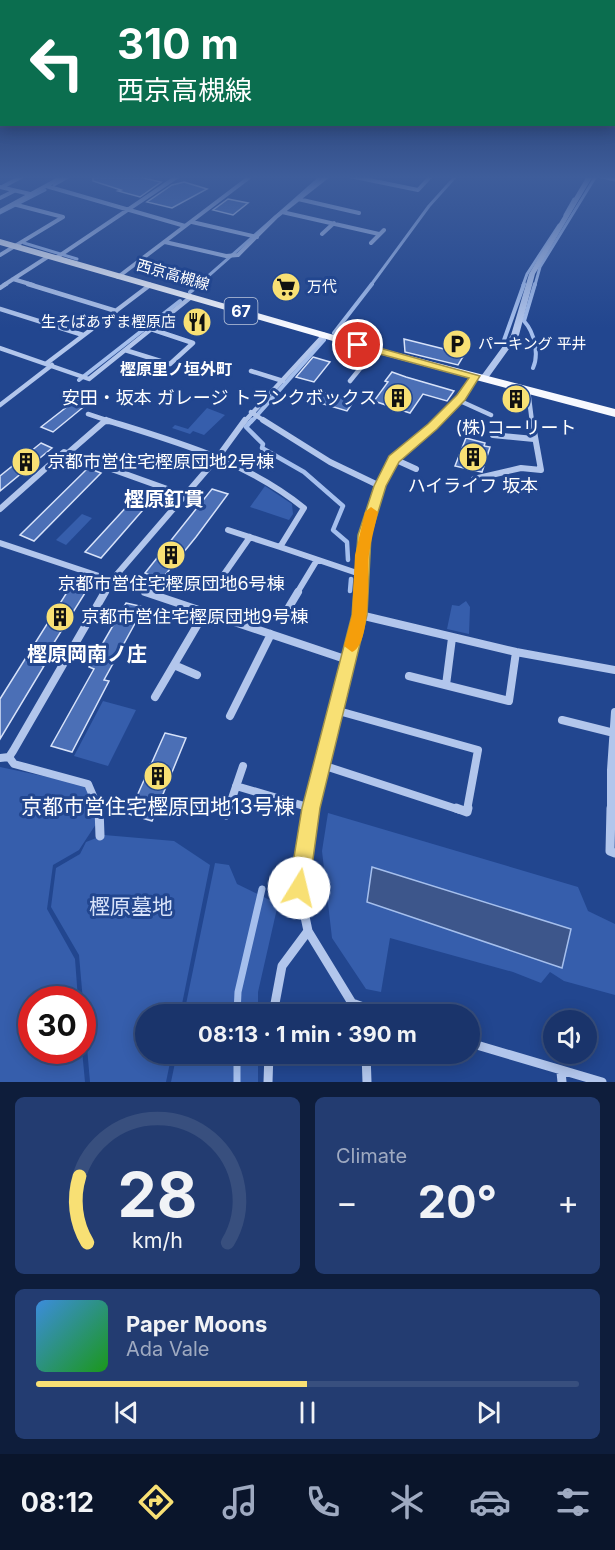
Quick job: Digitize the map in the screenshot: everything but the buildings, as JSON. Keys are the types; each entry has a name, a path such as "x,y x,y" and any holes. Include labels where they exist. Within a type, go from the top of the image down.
{"main road":[{"name":"西京高槻線","path":"0,242 58,255 118,277 375,350 615,413"}],"street":[{"path":"0,255 47,226"},
{"path":"0,288 102,226"},
{"path":"118,277 184,226"},
{"path":"211,226 257,237"},
{"path":"165,242 228,256 234,255 268,226"},
{"path":"322,234 331,226"},
{"path":"345,226 380,234"},
{"path":"355,1004 352,1003 341,981 308,931 299,888 311,808 360,615 360,574 364,535 380,486 394,459 458,400 515,335 532,274 560,226"},
{"path":"371,243 384,230"},
{"path":"13,279 116,311"},
{"path":"0,405 83,335 150,285"},
{"path":"0,348 89,379 191,297"},
{"path":"0,309 83,335"},
{"path":"125,350 170,364 193,343 151,329"},
{"path":"100,836 103,823 98,801 88,784 14,764 5,757 112,580 219,457 252,412 324,335"},
{"path":"350,381 375,350"},
{"path":"251,371 283,381"},
{"path":"474,479 521,468 542,470 534,439 528,390"},
{"path":"458,400 491,415"},
{"path":"252,412 337,466 362,480 380,486"},
{"path":"88,414 219,457 257,475 303,508 299,520 280,548"},
{"path":"68,453 106,420"},
{"path":"493,435 534,439"},
{"path":"0,509 64,452 184,495"},
{"path":"394,459 416,469"},
{"path":"228,530 360,574"},
{"path":"222,577 250,537"},
{"path":"0,543 348,660"},
{"path":"289,607 317,560"},
{"path":"155,697 205,612"},
{"path":"360,615 516,652 615,670"},
{"path":"230,716 271,634"},
{"path":"446,685 452,638"},
{"path":"410,676 509,701 516,652"},
{"path":"174,665 197,675"},
{"path":"322,765 467,812 478,750 335,710"},
{"path":"615,712 610,851 615,853"},
{"path":"562,720 614,733"},
{"path":"226,815 243,766"},
{"path":"236,786 311,808"},
{"path":"275,1004 282,966 308,931"},
{"path":"480,1047 562,1077 602,1082"},
{"path":"268,1082 269,1064"},
{"path":"366,1064 367,1082"}],"green space":[{"path":"207,408 225,415 204,435 193,431 190,434 172,428 175,425 188,429"},
{"path":"265,486 292,504 293,514 289,520 250,507"},
{"path":"82,514 92,518 66,545 56,540"},
{"path":"466,601 470,607 469,634 447,629 452,605 459,606"},
{"path":"103,701 136,710 108,766 74,756"},
{"path":"0,767 81,784 92,794 98,821 79,850 53,865 47,909 75,959 77,986 18,986 18,1064 83,1064 85,1082 0,1082"},
{"path":"328,813 578,887 588,911 615,924 615,995 564,981 550,972 541,983 513,972 390,938 381,992 366,989 332,938 322,851"},
{"name":"樫原墓地","path":"104,835 174,841 210,865 182,1004 135,1004 135,1064 170,1064 166,1082 90,1082 88,1064 96,1064 96,986 82,986 79,955 51,907 56,868 80,854 86,842"},
{"path":"215,863 229,865 237,884 278,904 258,992 258,1004 186,1004"},
{"path":"175,1064 258,1064 258,1082 171,1082"}],"shaded area":[{"path":"372,867 571,929 562,968 367,902"}],"waterway":[{"path":"198,285 265,226"},
{"path":"371,285 414,226"},
{"path":"523,285 527,274 558,226"},
{"path":"535,285 540,267 565,226"},
{"path":"24,243 77,259"},
{"path":"190,292 200,284"},
{"path":"334,333 372,284"},
{"path":"503,343 524,284"},
{"path":"533,368 536,357 535,344 524,321 535,284"},
{"path":"79,380 180,301"},
{"path":"251,422 324,340"},
{"path":"252,420 246,427 263,444 262,448 304,472 343,506 333,530 347,542 348,560"},
{"path":"350,591 351,579"},
{"path":"237,1004 238,992 262,889"},
{"path":"237,1064 237,1082"}],"slow traffic":[{"path":"352,646 360,615 360,574 364,535 371,512"}],"place":[{"name":"万代","path":"286,287"},
{"name":"生そばあずま樫原店","path":"197,322"},
{"name":"パーキング 平井","path":"457,344"},
{"name":"安田・坂本 ガレージ トランクボックス","path":"398,398"},
{"name":"(株)コーリート","path":"516,399"},
{"name":"ハイライフ 坂本","path":"473,457"},
{"name":"京都市営住宅樫原団地2号棟","path":"26,462"},
{"name":"京都市営住宅樫原団地6号棟","path":"171,555"},
{"name":"京都市営住宅樫原団地9号棟","path":"60,617"},
{"name":"京都市営住宅樫原団地13号棟","path":"158,776"}],"district":[{"name":"樫原里ノ垣外町","path":"176,369"},
{"name":"樫原釘貫","path":"164,499"},
{"name":"樫原岡南ノ庄","path":"87,654"}],"route":[{"path":"299,888 311,808 360,615 360,574 364,535 380,486 394,459 433,426 461,397 475,376 358,345"}]}
